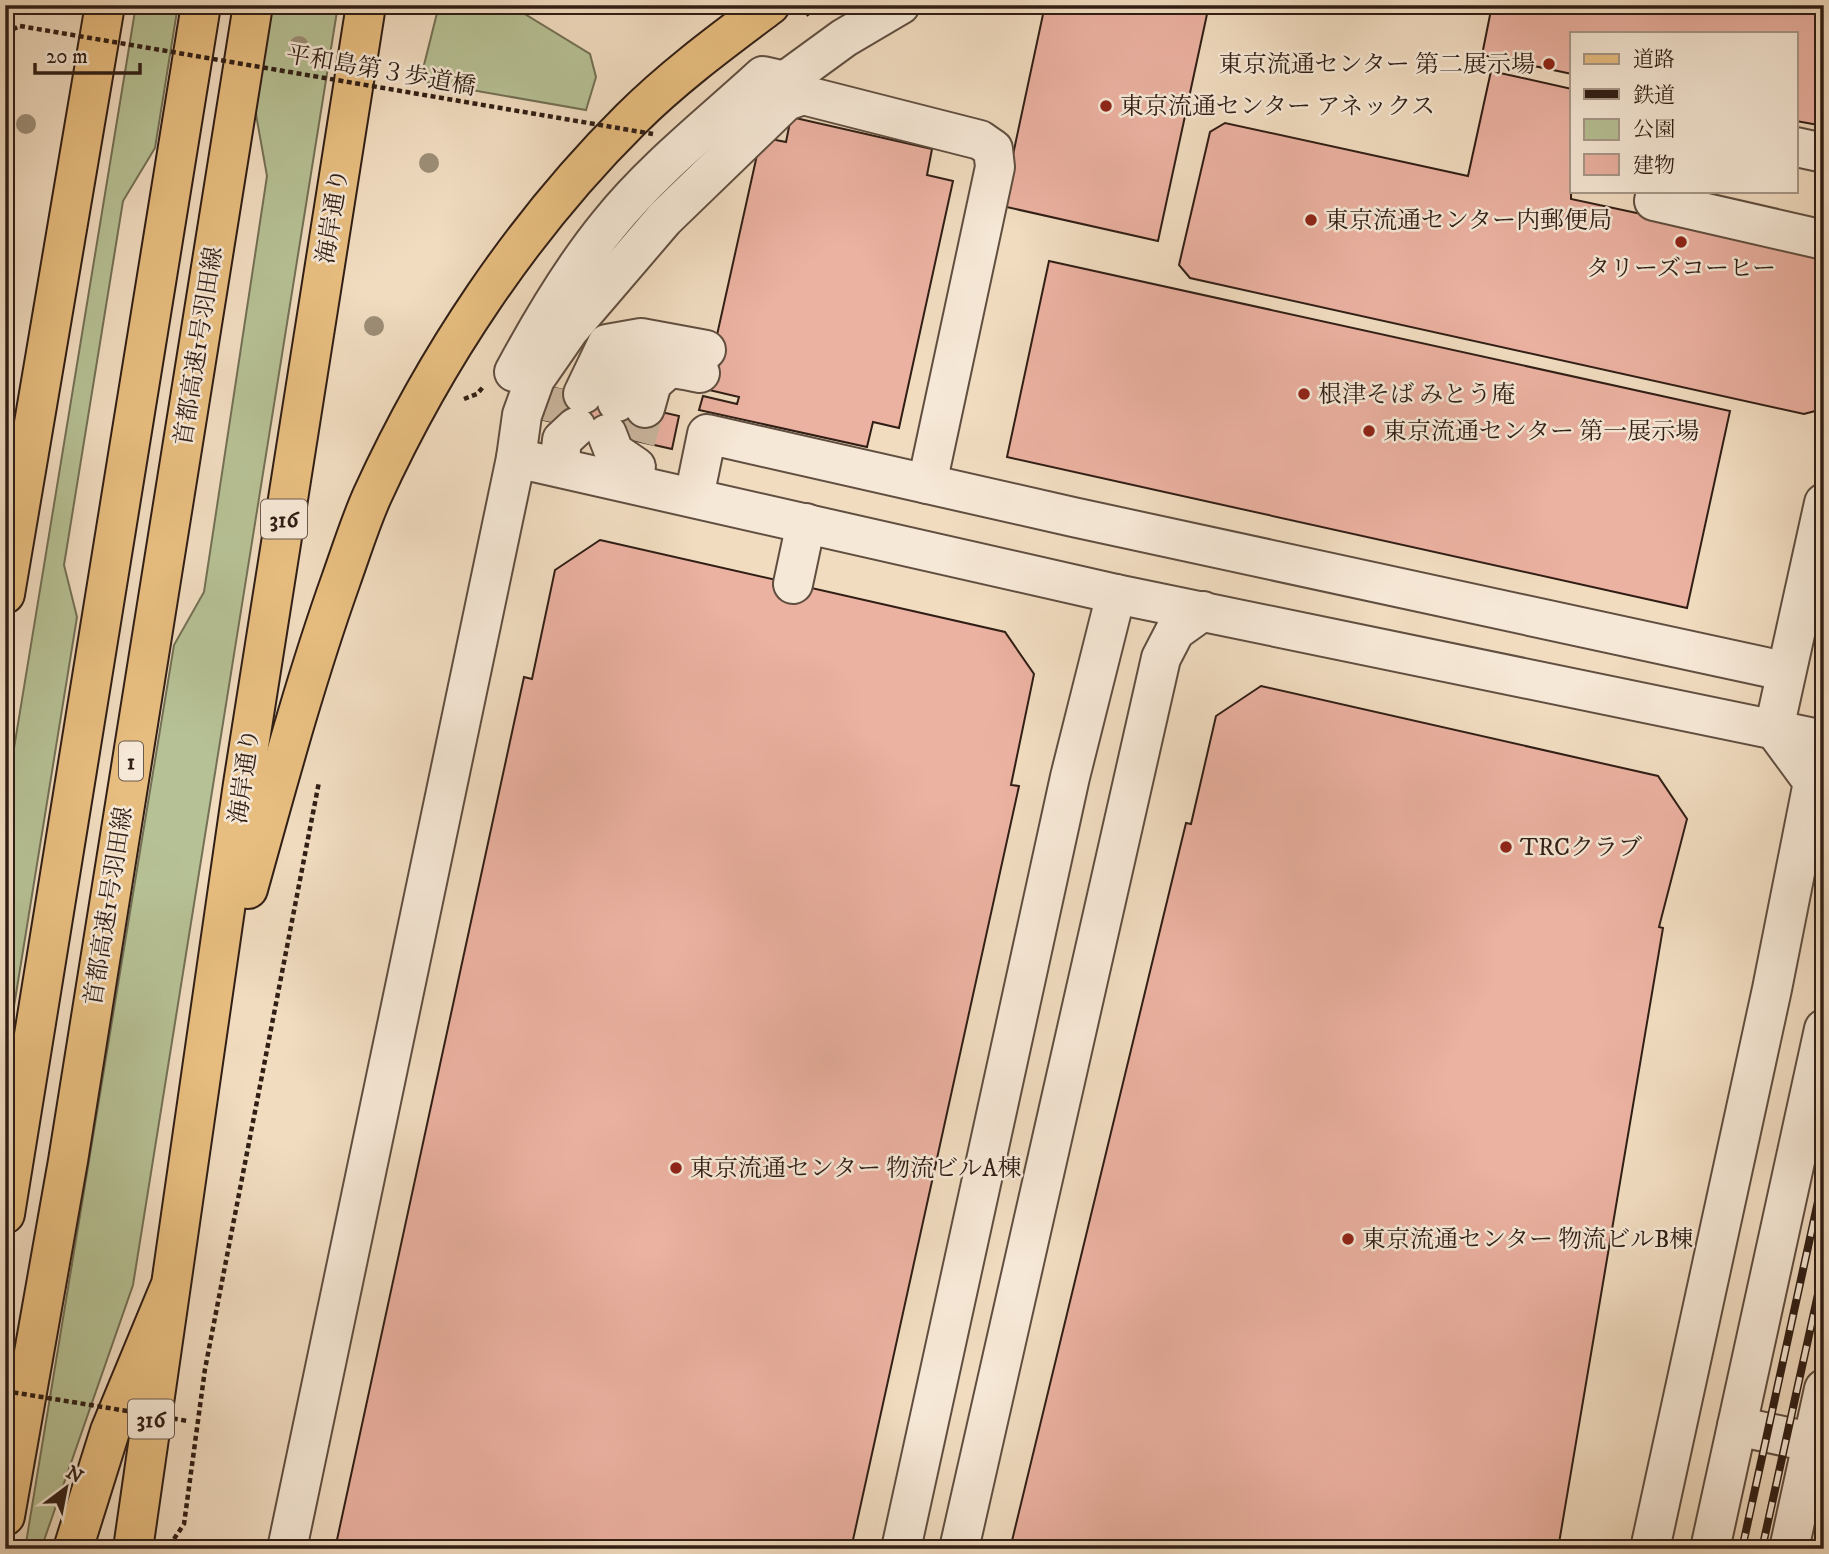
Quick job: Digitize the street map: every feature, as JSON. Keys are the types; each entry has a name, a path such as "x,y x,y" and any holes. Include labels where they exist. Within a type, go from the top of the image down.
{"main road":[{"path":"5,594 105,5"},
{"name":"首都高速1号羽田線","path":"5,1214 201,5"},
{"name":"首都高速1号羽田線","path":"5,1516 70,1147 253,5"},
{"name":"海岸通り","path":"133,1549 245,770 366,5"},
{"path":"208,1034 307,677 371,498 413,412 465,326 508,264 570,187 631,119 699,58 770,5"},
{"path":"73,1549 110,1431 169,1289"}],"street":[{"path":"287,1549 516,458 522,415 535,379 569,330 664,219 785,91 844,38 900,5"},
{"path":"785,91 980,140 993,149 995,167 927,484"},
{"path":"1798,147 1824,153"},
{"path":"1656,192 1654,201 1824,240"},
{"path":"607,431 607,344 641,338 691,366"},
{"path":"607,431 622,383 636,370 656,364 691,366"},
{"path":"516,458 607,431 675,389 691,366"},
{"path":"607,431 694,498 1116,594 1824,740"},
{"path":"694,498 707,434 1784,671"},
{"path":"1650,1549 1772,989 1813,782 1774,729 1784,671 1824,503"},
{"path":"793,584 806,523"},
{"path":"1061,580 1078,611 1097,660"},
{"path":"901,1549 1097,660 1116,594"},
{"path":"959,1549 1161,658 1175,631 1203,611"},
{"path":"1710,1549 1824,1029"},
{"path":"1788,1549 1818,1443 1824,1388"},
{"path":"1737,1426 1818,1443"}],"path":[{"name":"平和島第３歩道橋","path":"5,33 20,26 653,134"},
{"path":"458,401 477,394 486,383"},
{"path":"167,1549 184,1524 205,1369 321,773"},
{"path":"5,1391 188,1421"}],"green space":[{"path":"136,5 178,5 155,148 123,201 64,565 77,617 5,1062 5,803"},
{"path":"272,5 338,5 133,1285 41,1549 25,1549 174,645 204,592 267,176 255,109"},
{"path":"439,5 510,5 590,54 596,77 586,110 420,81"}],"building":[{"name":"東京流通センター アネックス","path":"1045,5 1209,5 1158,241 1002,206"},
{"name":"東京流通センター 第二展示場","path":"1492,5 1824,5 1824,126 1798,121 1798,32 1570,32 1570,74 1482,55"},
{"path":"1491,71 1570,89 1571,199 1824,253 1824,402 1815,411 1804,414 1190,278 1179,265 1210,132 1225,123 1468,176"},
{"path":"791,117 932,149 927,175 953,181 899,428 873,422 867,447 699,410 703,396 737,404 739,397 705,389 761,137 786,142"},
{"name":"東京流通センター 第一展示場","path":"1049,261 1730,411 1687,608 1007,457"},
{"path":"546,386 679,416 672,449 539,419"},
{"name":"東京流通センター 物流ビルA棟","path":"600,540 1005,632 1034,674 1011,785 1019,786 851,1549 335,1549 524,677 532,679 555,570"},
{"name":"東京流通センター 物流ビルB棟","path":"1261,686 1658,776 1687,819 1659,927 1663,928 1558,1549 1010,1549 1186,823 1191,824 1216,716"}],"tunnel":[{"path":"551,422 558,388"},
{"path":"636,441 645,408"}],"railway":[{"path":"1742,1549 1824,1174"},
{"path":"1762,1549 1824,1267"}],"place":[{"name":"東京流通センター 第二展示場","path":"1549,64"},
{"name":"東京流通センター アネックス","path":"1106,106"},
{"name":"東京流通センター内郵便局","path":"1311,220"},
{"name":"タリーズコーヒー","path":"1681,242"},
{"name":"根津そば みとう庵","path":"1304,394"},
{"name":"東京流通センター 第一展示場","path":"1369,431"},
{"name":"TRCクラブ","path":"1506,847"},
{"name":"東京流通センター 物流ビルA棟","path":"676,1168"},
{"name":"東京流通センター 物流ビルB棟","path":"1348,1239"}]}
